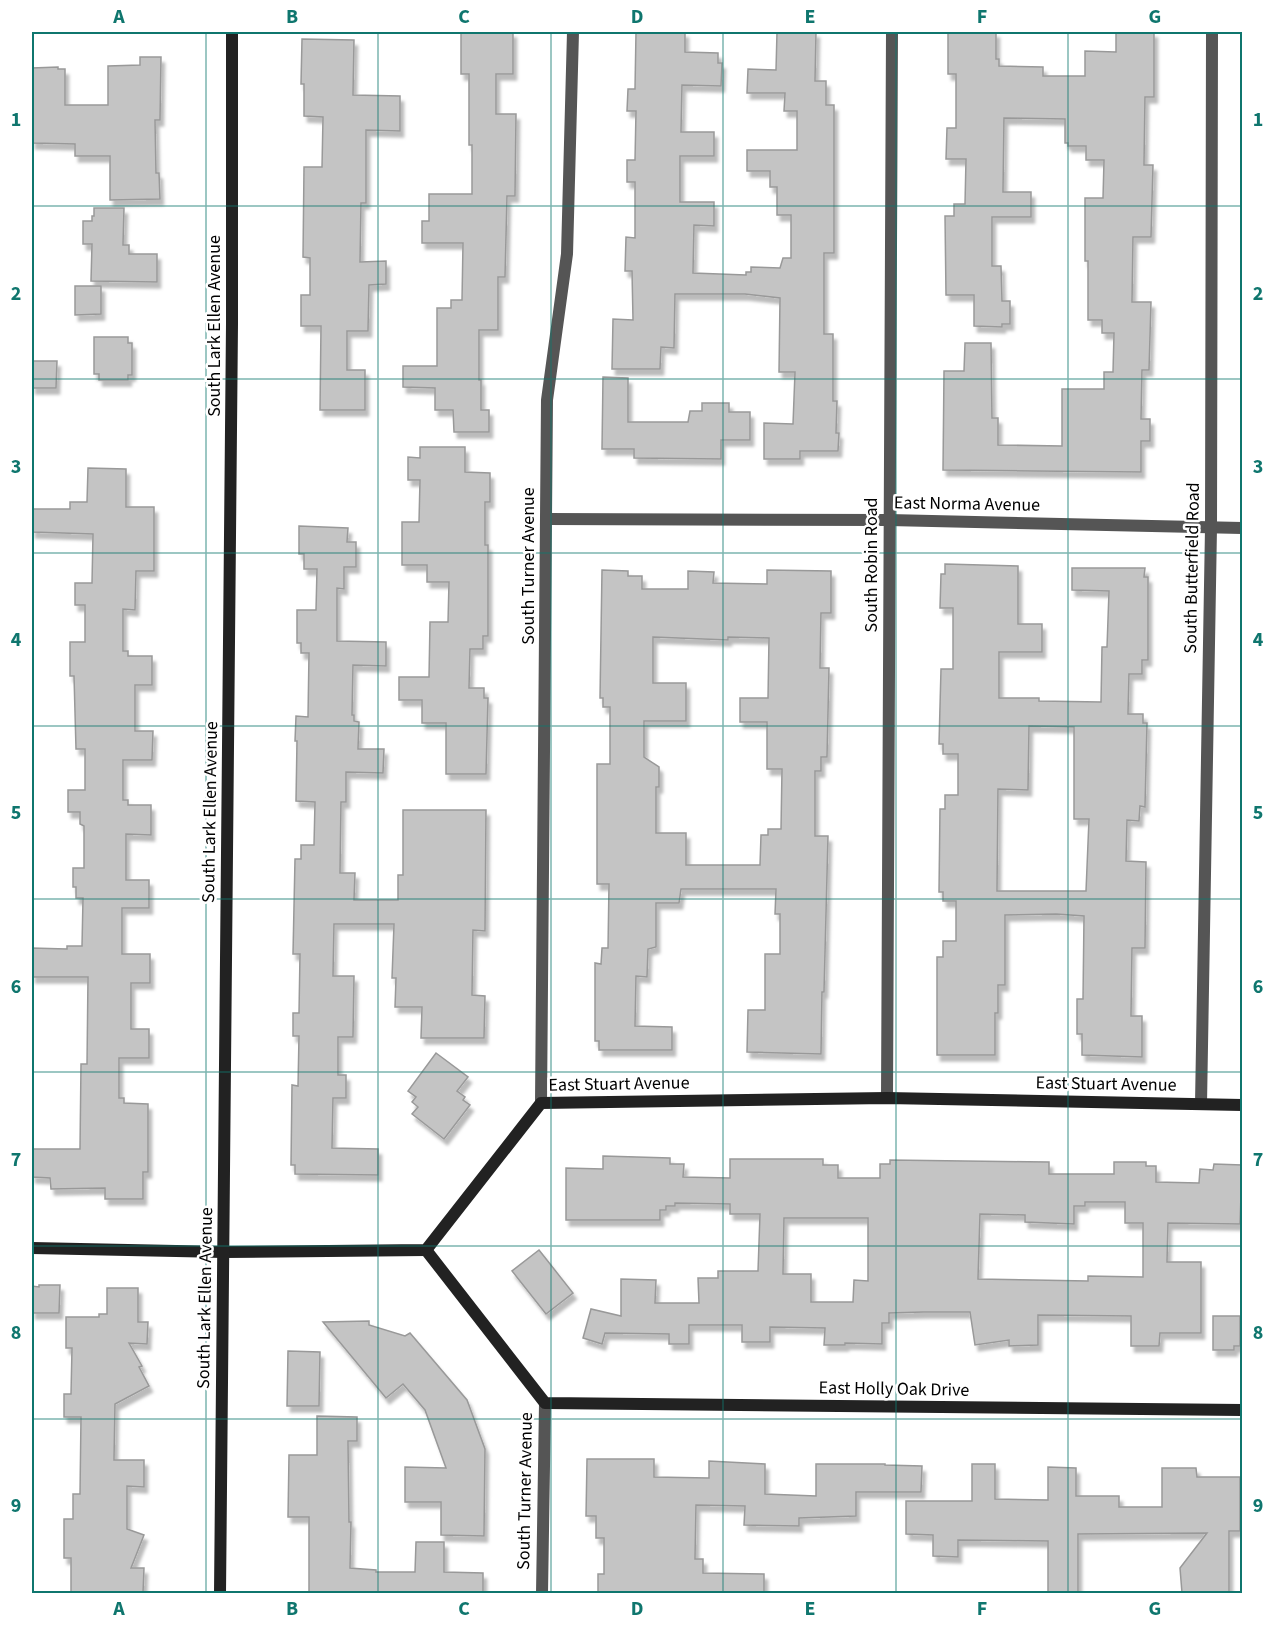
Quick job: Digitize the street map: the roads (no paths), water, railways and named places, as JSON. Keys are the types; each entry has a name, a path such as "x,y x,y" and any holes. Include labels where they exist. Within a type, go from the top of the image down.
{"street":[{"name":"South Lark Ellen Avenue","path":"220,1593 232,324 232,32"},
{"name":"South Turner Avenue","path":"542,1102 547,400 567,254 573,32"},
{"name":"South Robin Road","path":"887,1098 892,32"},
{"name":"South Butterfield Road","path":"1201,1104 1211,528 1212,32"},
{"name":"East Norma Avenue","path":"547,519 889,520 1242,528"},
{"name":"East Stuart Avenue","path":"426,1250 542,1102 887,1098 1242,1105"},
{"path":"32,1248 224,1252 426,1250"},
{"name":"South Turner Avenue","path":"426,1250 544,1403 542,1593"},
{"name":"East Holly Oak Drive","path":"544,1403 1242,1410"}]}
